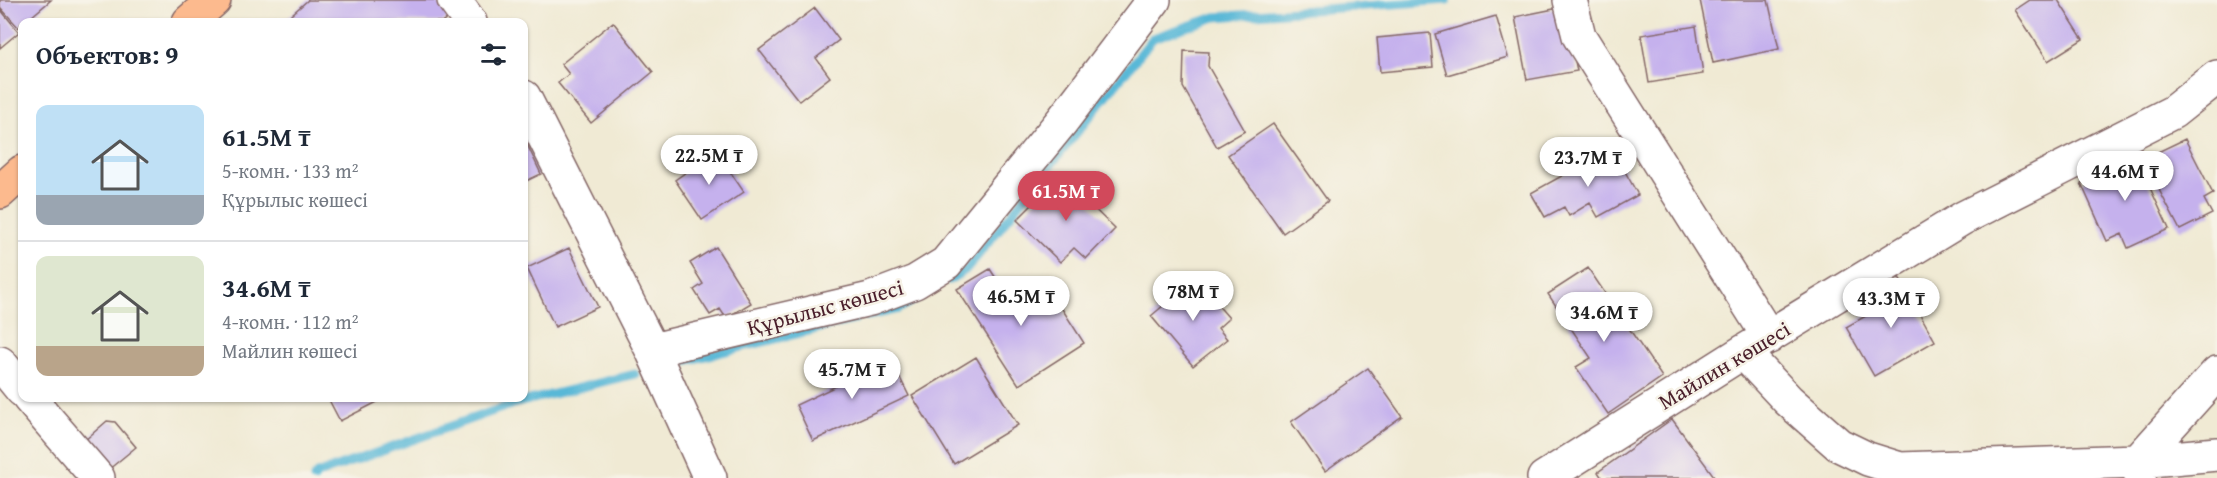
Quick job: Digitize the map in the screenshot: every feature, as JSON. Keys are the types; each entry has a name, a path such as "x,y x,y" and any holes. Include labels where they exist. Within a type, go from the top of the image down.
{"highway":[{"path":"194,18 214,0"},
{"path":"0,192 18,176"}],"street":[{"path":"454,0 467,18"},
{"name":"Құрылыс көшесі","path":"652,350 870,299 915,282 946,263 1062,121 1154,0"},
{"path":"1570,0 1579,36 1788,400 1839,446 1868,459 1900,469 2140,469 2217,454"},
{"name":"Майлин көшесі","path":"1544,478 1963,218 2173,112 2217,77"},
{"path":"528,105 652,350 710,478"},
{"path":"0,363 18,385"},
{"path":"2140,469 2217,373"},
{"path":"32,402 98,478"}],"building":[{"path":"0,0 51,0 30,18 18,18 18,27 0,7"},
{"path":"308,0 436,0 450,16 448,18 288,18"},
{"path":"1700,0 1768,0 1779,49 1713,63"},
{"path":"2030,0 2058,0 2083,39 2048,61 2015,10"},
{"path":"1564,7 1577,71 1527,80 1515,17"},
{"path":"815,8 839,40 816,58 830,77 799,101 759,50"},
{"path":"0,9 18,33 0,48"},
{"path":"1496,16 1508,57 1447,75 1435,34"},
{"path":"613,22 653,72 591,123 558,83 569,74 561,64"},
{"path":"1696,26 1703,74 1649,83 1641,35"},
{"path":"1430,33 1433,67 1380,72 1377,38"},
{"path":"1184,51 1209,52 1208,66 1245,131 1217,147 1183,87"},
{"path":"1273,124 1328,201 1283,233 1228,155"},
{"path":"2185,139 2213,194 2204,199 2212,214 2180,230 2143,159"},
{"path":"528,146 541,174 528,180"},
{"path":"1612,148 1638,195 1598,217 1590,203 1569,216 1564,207 1545,217 1531,193"},
{"path":"716,151 744,192 702,220 675,180"},
{"path":"2133,151 2169,229 2128,248 2122,234 2107,241 2081,183 2108,170 2105,164"},
{"path":"1061,176 1115,229 1086,259 1074,248 1060,262 1017,220"},
{"path":"716,247 751,303 726,318 720,309 710,315 694,290 703,284 690,263"},
{"path":"569,248 598,307 555,327 528,268"},
{"path":"1588,268 1662,377 1608,414 1576,367 1591,358 1548,294"},
{"path":"990,269 1017,311 1050,290 1084,343 1019,385 957,289"},
{"path":"1899,277 1935,341 1874,376 1846,327 1882,307 1873,292"},
{"path":"1195,279 1229,318 1218,328 1227,339 1193,366 1151,316"},
{"path":"976,357 1018,425 954,464 912,396"},
{"path":"891,360 909,396 813,441 796,405"},
{"path":"1368,368 1402,416 1325,471 1291,422"},
{"path":"330,402 377,402 340,421"},
{"path":"1672,419 1714,476 1711,478 1602,478 1598,472"},
{"path":"107,421 115,422 136,447 108,470 84,441"}],"waterway":[{"path":"949,280 967,269 1153,38 1215,17 1447,0"},
{"path":"867,316 898,309 921,296"},
{"path":"685,361 854,320"},
{"path":"528,400 635,374"},
{"path":"314,478 317,474 521,402"}]}
